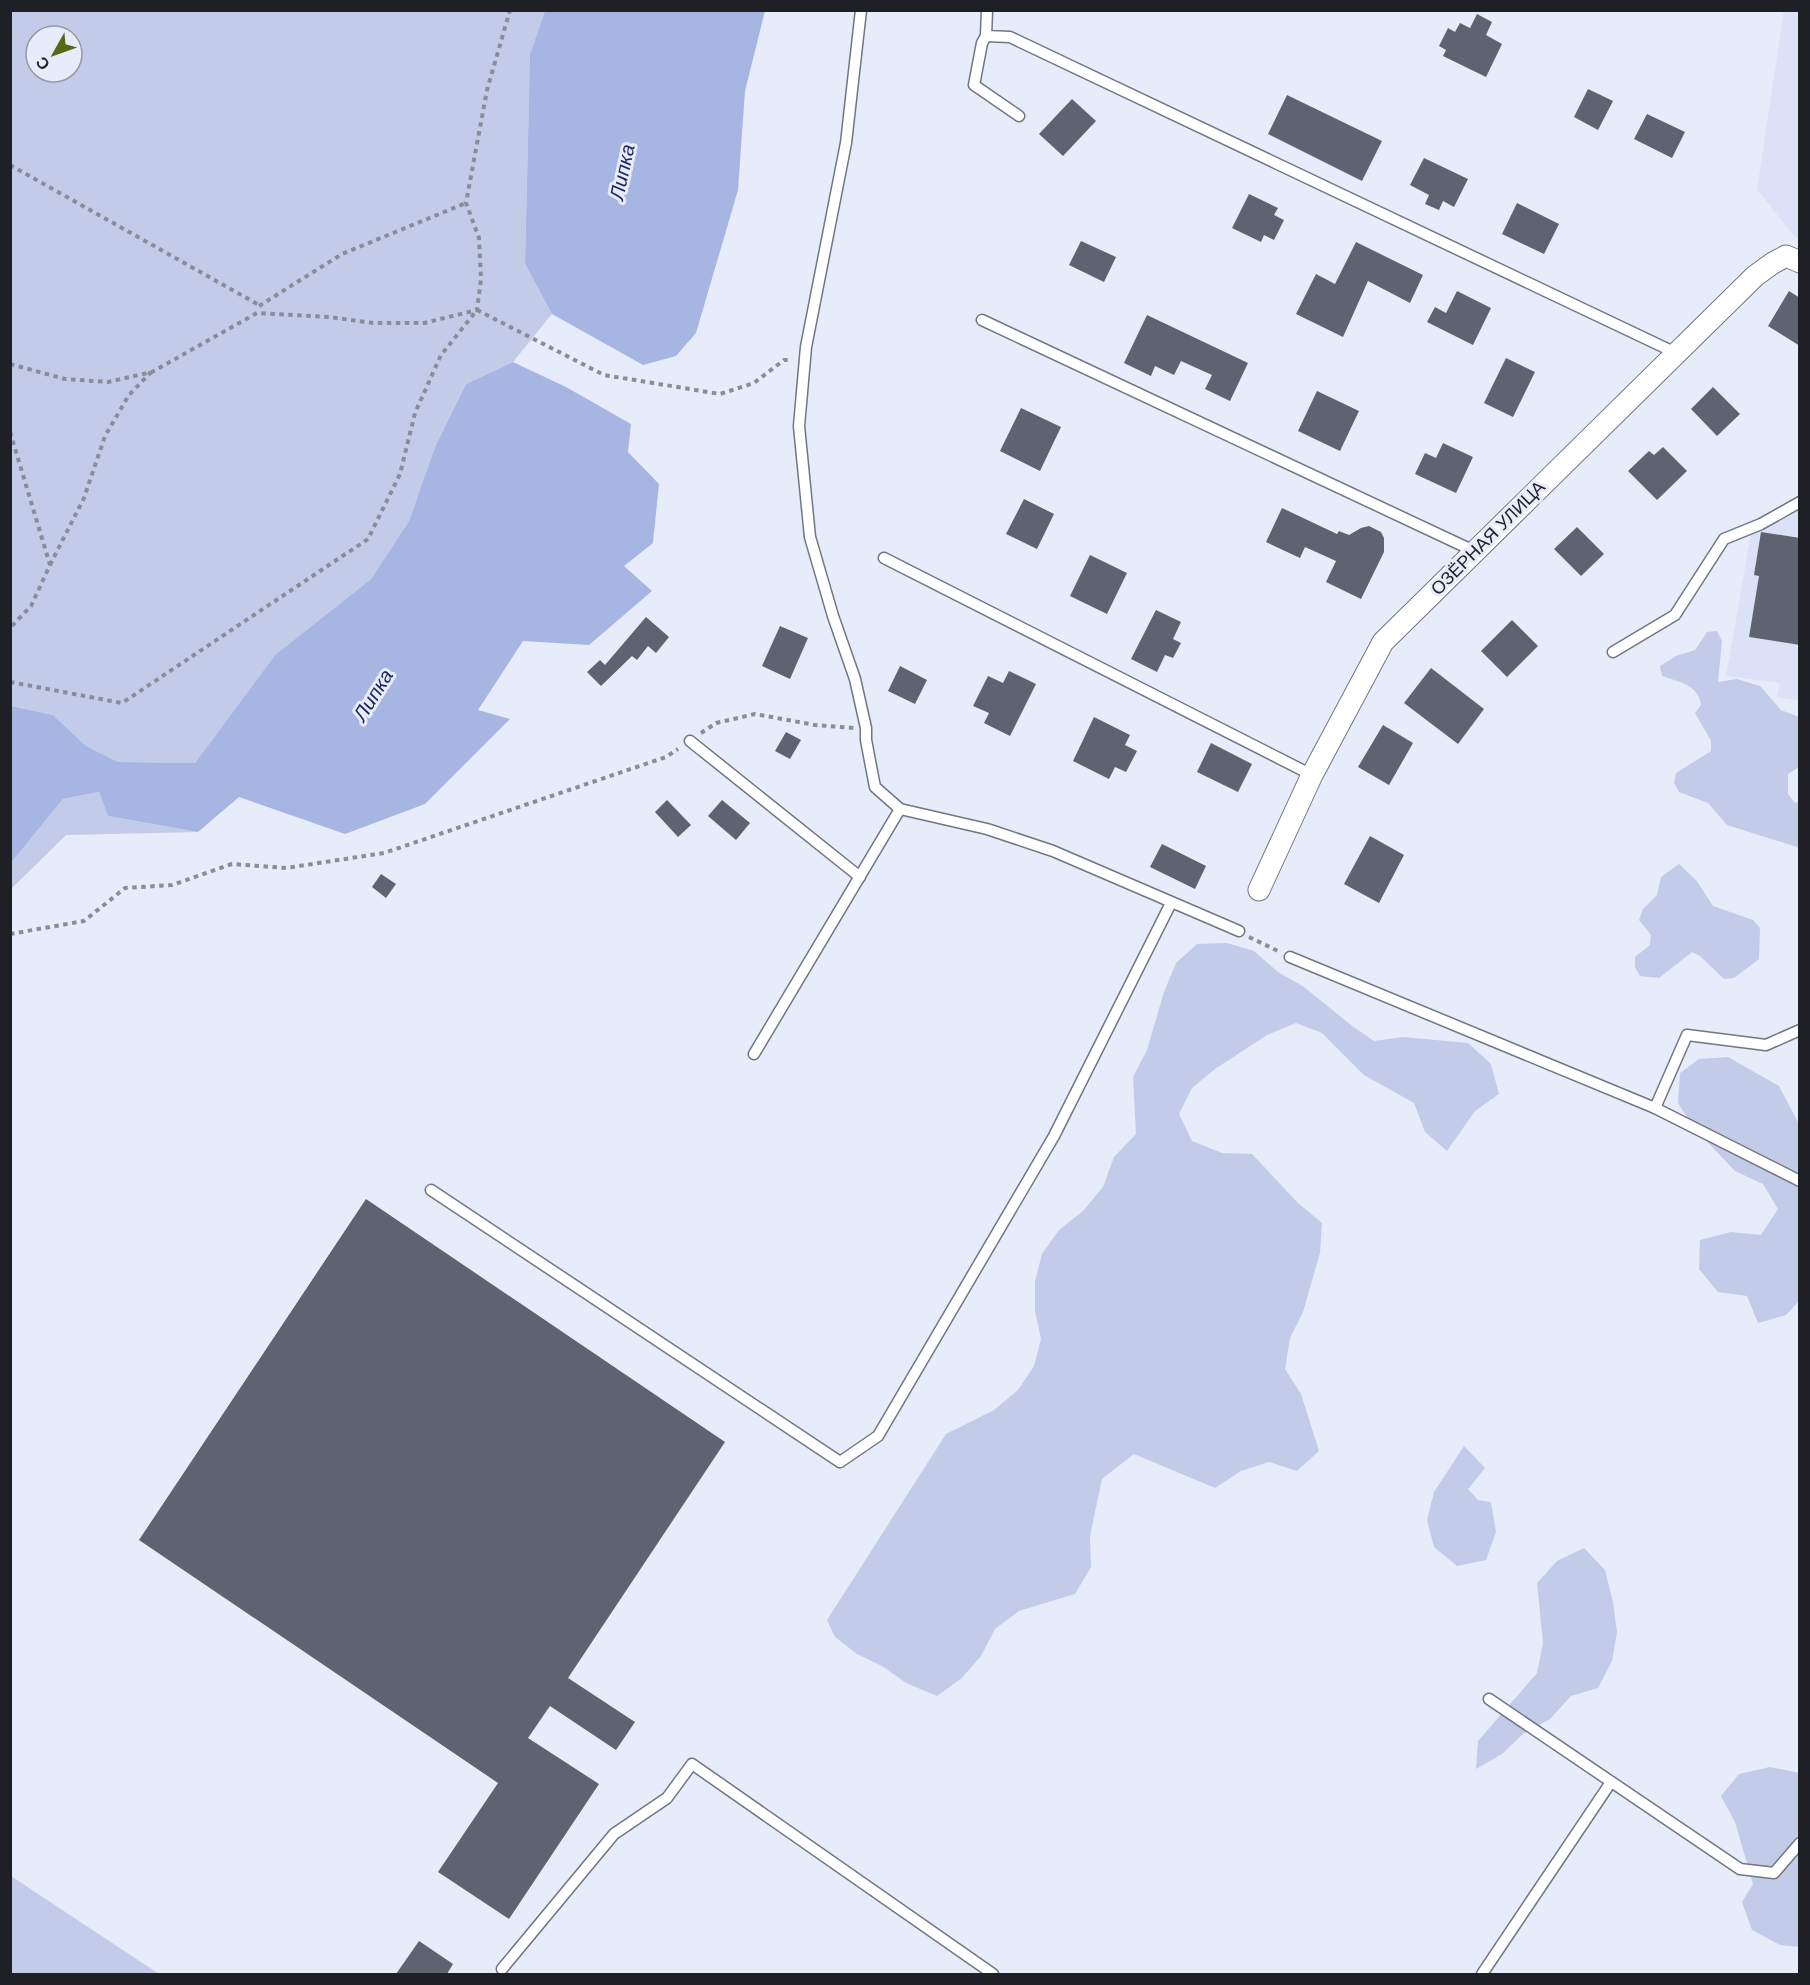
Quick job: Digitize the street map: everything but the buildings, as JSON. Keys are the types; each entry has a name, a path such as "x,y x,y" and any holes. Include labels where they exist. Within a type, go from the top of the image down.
{"street":[{"name":"ОЗЁРНАЯ УЛИЦА","path":"1259,890 1312,775 1383,642 1755,276 1786,256 1800,262"}],"lane":[{"path":"861,10 846,143 805,359 799,426 810,537 833,616 855,679 866,728 866,740 875,787 900,809 987,830 1053,851 1239,931"},
{"path":"987,10 986,36 982,43 975,85 1019,116"},
{"path":"986,36 1010,37 1676,353"},
{"path":"982,320 1474,551"},
{"path":"1613,652 1675,615 1724,539 1761,524 1800,502"},
{"path":"884,558 1312,775"},
{"path":"690,741 860,877"},
{"path":"754,1054 900,809"},
{"path":"431,1190 840,1462 878,1436 884,1426 1054,1136 1171,903"},
{"path":"1290,957 1655,1108 1800,1181"},
{"path":"1655,1108 1687,1035 1766,1045 1800,1029"},
{"path":"1489,1699 1740,1869 1774,1873 1800,1843"},
{"path":"502,1969 614,1834 667,1798 692,1764 993,1974"},
{"path":"1482,1974 1611,1782"}],"path":[{"path":"10,682 122,703 368,538 400,474 415,413 441,355 477,310 481,279 479,238 466,203 487,90 510,10"},
{"path":"10,165 259,305"},
{"path":"257,312 259,305 342,254 466,203"},
{"path":"10,628 31,606 84,498 105,436 129,395 152,372 257,312 329,317 373,323 424,323 477,310 604,375 720,394 754,383 784,360 805,359"},
{"path":"10,364 65,379 108,382 152,372"},
{"path":"10,432 50,565"},
{"path":"10,934 84,921 124,888 172,885 232,864 286,868 384,854 666,757 716,723 755,714 815,725 866,728"},
{"path":"1239,931 1290,957"}],"shaded area":[{"path":"1784,10 1799,11 1799,240 1757,189"},
{"path":"10,11 545,11 530,54 525,264 552,314 513,362 466,384 435,447 409,521 371,579 275,655 195,763 118,762 86,746 53,715 11,706"},
{"path":"1799,509 1799,701 1777,697 1780,683 1726,676 1751,534"},
{"path":"1717,631 1722,641 1718,682 1737,679 1760,686 1781,710 1799,717 1799,767 1788,774 1788,794 1795,803 1799,801 1799,850 1797,847 1727,825 1708,803 1679,792 1674,783 1676,773 1711,751 1711,741 1695,713 1701,705 1696,693 1687,685 1662,676 1660,666 1676,656 1695,650 1707,632"},
{"path":"99,792 108,816 198,832 66,835 11,889 11,863 63,799"},
{"path":"1679,864 1696,880 1713,906 1753,920 1760,928 1759,959 1734,978 1724,979 1700,956 1692,952 1659,978 1640,976 1635,967 1635,957 1650,945 1651,935 1639,920 1643,909 1657,895 1661,877"},
{"path":"1227,943 1254,951 1278,972 1304,987 1374,1041 1403,1037 1468,1043 1491,1064 1499,1094 1475,1111 1447,1151 1425,1132 1414,1103 1364,1075 1322,1033 1296,1023 1267,1035 1215,1069 1192,1088 1179,1114 1192,1141 1222,1153 1252,1154 1298,1203 1322,1223 1320,1253 1303,1312 1290,1338 1285,1369 1301,1394 1319,1451 1297,1471 1269,1462 1241,1471 1215,1488 1134,1454 1102,1479 1090,1536 1091,1567 1075,1594 1019,1611 995,1629 981,1656 962,1678 937,1696 906,1683 882,1666 857,1654 835,1637 827,1620 946,1434 994,1410 1018,1390 1034,1366 1041,1339 1035,1311 1035,1281 1042,1254 1059,1230 1083,1211 1103,1187 1114,1157 1136,1134 1133,1077 1147,1050 1164,992 1176,963 1197,944"},
{"path":"1728,1057 1779,1086 1799,1124 1799,1301 1786,1315 1758,1323 1747,1296 1718,1292 1699,1269 1700,1240 1731,1232 1761,1235 1778,1209 1763,1184 1735,1171 1694,1128 1678,1103 1680,1073 1699,1059"},
{"path":"1464,1446 1485,1468 1468,1489 1478,1500 1491,1502 1496,1532 1486,1560 1457,1566 1434,1547 1427,1520 1434,1492"},
{"path":"1584,1548 1605,1570 1613,1602 1617,1632 1612,1661 1598,1688 1571,1696 1550,1719 1523,1734 1502,1754 1476,1769 1478,1741 1537,1673 1543,1643 1537,1583 1557,1561"},
{"path":"1770,1767 1800,1773 1799,1947 1780,1945 1752,1930 1742,1902 1753,1884 1735,1822 1721,1796 1739,1774"},
{"path":"11,1876 159,1974 11,1974"}],"water":[{"name":"Липка","path":"545,11 765,11 745,91 738,190 696,333 676,356 643,365 552,314 525,264 530,54"},
{"name":"Липка","path":"513,362 566,387 631,424 628,452 659,484 653,543 624,566 652,591 589,645 523,641 478,710 510,719 425,804 345,834 239,797 198,832 108,816 99,792 63,799 11,863 11,706 53,715 86,746 118,762 195,763 275,655 371,579 409,521 435,447 466,384"}]}
